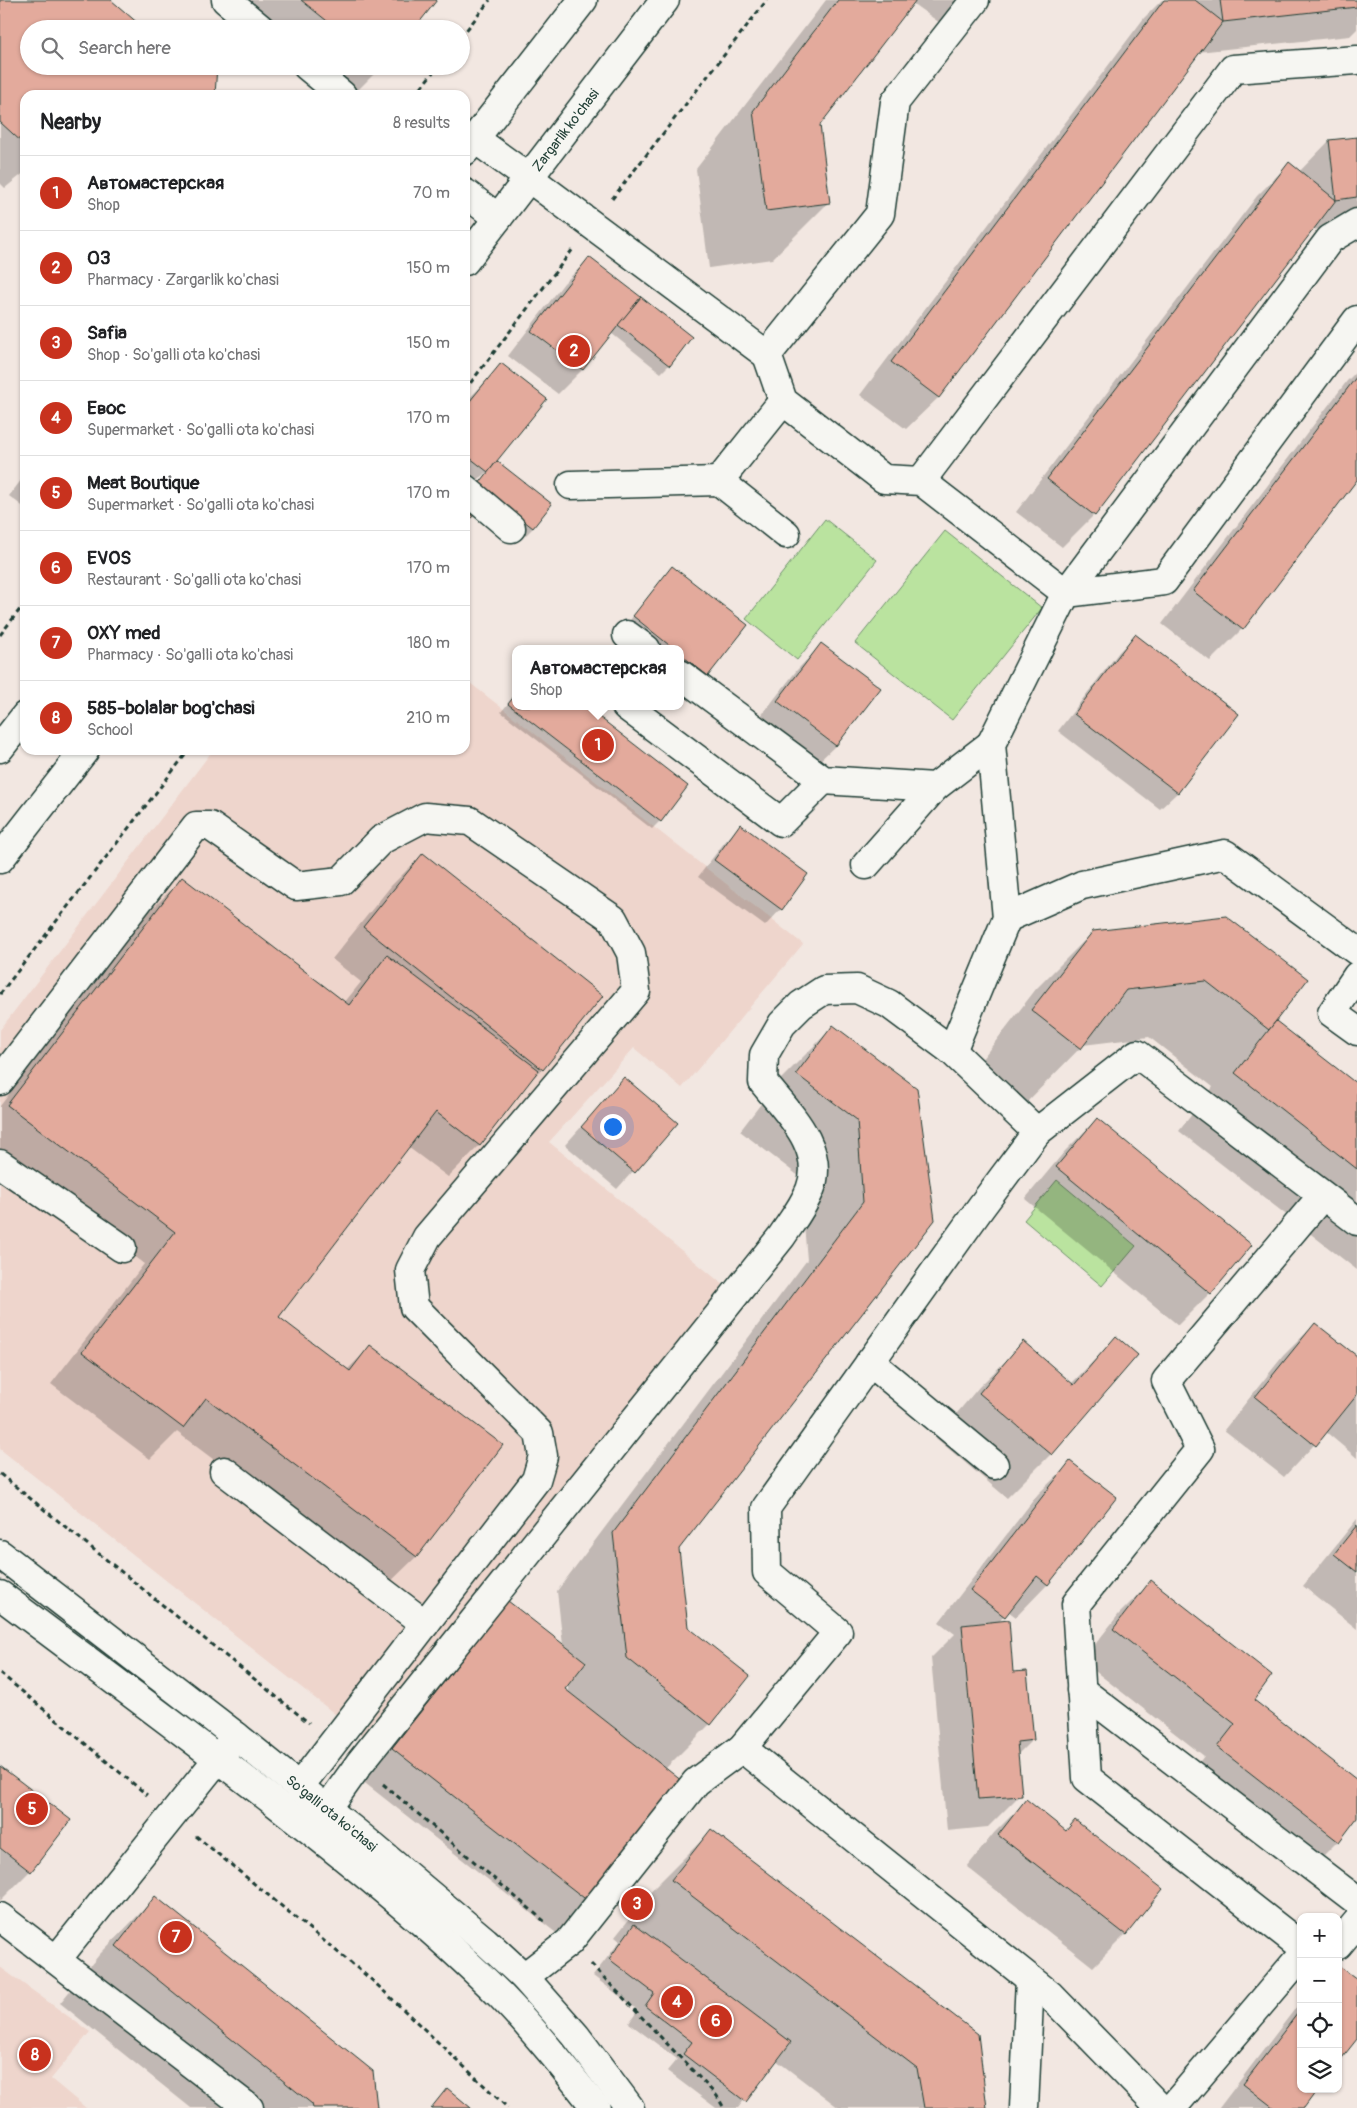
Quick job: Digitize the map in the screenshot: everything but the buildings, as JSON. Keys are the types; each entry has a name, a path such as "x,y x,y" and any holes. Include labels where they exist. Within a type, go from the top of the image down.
{"main road":[{"path":"226,0 250,20"},
{"path":"583,0 470,145 529,178 767,355 783,401 884,479 921,481 1066,592 1164,582 1357,320"},
{"name":"Zargarlik ko'chasi","path":"470,254 666,0"},
{"path":"767,355 880,214 895,102 975,0"},
{"path":"921,481 1233,68 1357,60"},
{"path":"318,75 336,90"},
{"path":"470,197 498,218"},
{"path":"866,865 935,787 991,744 1066,592 1330,239 1357,223"},
{"path":"719,481 783,401"},
{"path":"571,485 719,481 786,534"},
{"path":"470,493 511,528"},
{"path":"684,677 823,780 935,787"},
{"path":"631,710 781,822 823,780"},
{"path":"0,748 20,722"},
{"path":"952,1052 1007,918 991,744"},
{"path":"0,859 80,755"},
{"path":"0,1081 196,826 210,826 296,886 341,881 381,840 425,817 470,821 613,919 632,953 636,990 427,1237 410,1270 414,1307 539,1433 544,1456 536,1480 299,1787"},
{"path":"1007,918 1082,885 1225,854 1357,951"},
{"path":"1357,976 1332,1013 1357,1031"},
{"path":"327,1809 366,1756 800,1211 811,1188 814,1160 804,1133 763,1082 764,1055 782,1024 801,1004 824,990 857,989 889,1004 952,1052 1037,1132"},
{"path":"524,1978 569,1942 696,1782 742,1748 838,1632 767,1572 766,1508 981,1206 1037,1132 1137,1054 1357,1221"},
{"path":"0,1164 122,1248"},
{"path":"1297,1943 1087,1778 1076,1604 1200,1449 1166,1381 1322,1196"},
{"path":"870,1362 994,1465"},
{"path":"224,1471 425,1624"},
{"name":"So'galli ota ko'chasi","path":"0,1554 236,1736 444,1905 524,1978 576,2036 630,2108"},
{"name":"So'galli ota ko'chasi","path":"0,1595 218,1758 342,1855 464,1961 502,1998 547,2047 590,2106"},
{"path":"1082,1690 1357,1901"},
{"path":"57,1959 236,1736"},
{"path":"742,1748 1050,1995 1160,2108"},
{"path":"0,1917 250,2108"},
{"path":"1342,1940 1357,1922"},
{"path":"1172,2108 1299,1958"},
{"path":"1024,2108 1030,1978"}],"path":[{"path":"470,26 490,0"},
{"path":"470,383 767,0"},
{"path":"419,90 431,75"},
{"path":"0,635 20,612"},
{"path":"0,994 184,755"},
{"path":"0,1673 373,1981 508,2108"}],"shaded area":[{"path":"470,683 803,944 682,1088 634,1048 549,1142 726,1287 369,1741 0,1449 0,1030 209,755 470,755"},
{"path":"0,1967 90,2032 51,2079 86,2108 0,2108"}],"green space":[{"path":"825,519 877,560 797,660 746,619"},
{"path":"945,531 1042,608 952,720 855,643"},
{"path":"1057,1180 1136,1246 1102,1286 1024,1220"}],"place":[{"name":"03","path":"574,351"},
{"name":"Автомастерская","path":"598,745"},
{"name":"Meat Boutique","path":"32,1809"},
{"name":"Safia","path":"637,1904"},
{"name":"OXY med","path":"176,1937"},
{"name":"Евос","path":"677,2002"},
{"name":"EVOS","path":"716,2021"},
{"name":"585-bolalar bog'chasi","path":"35,2055"}]}
